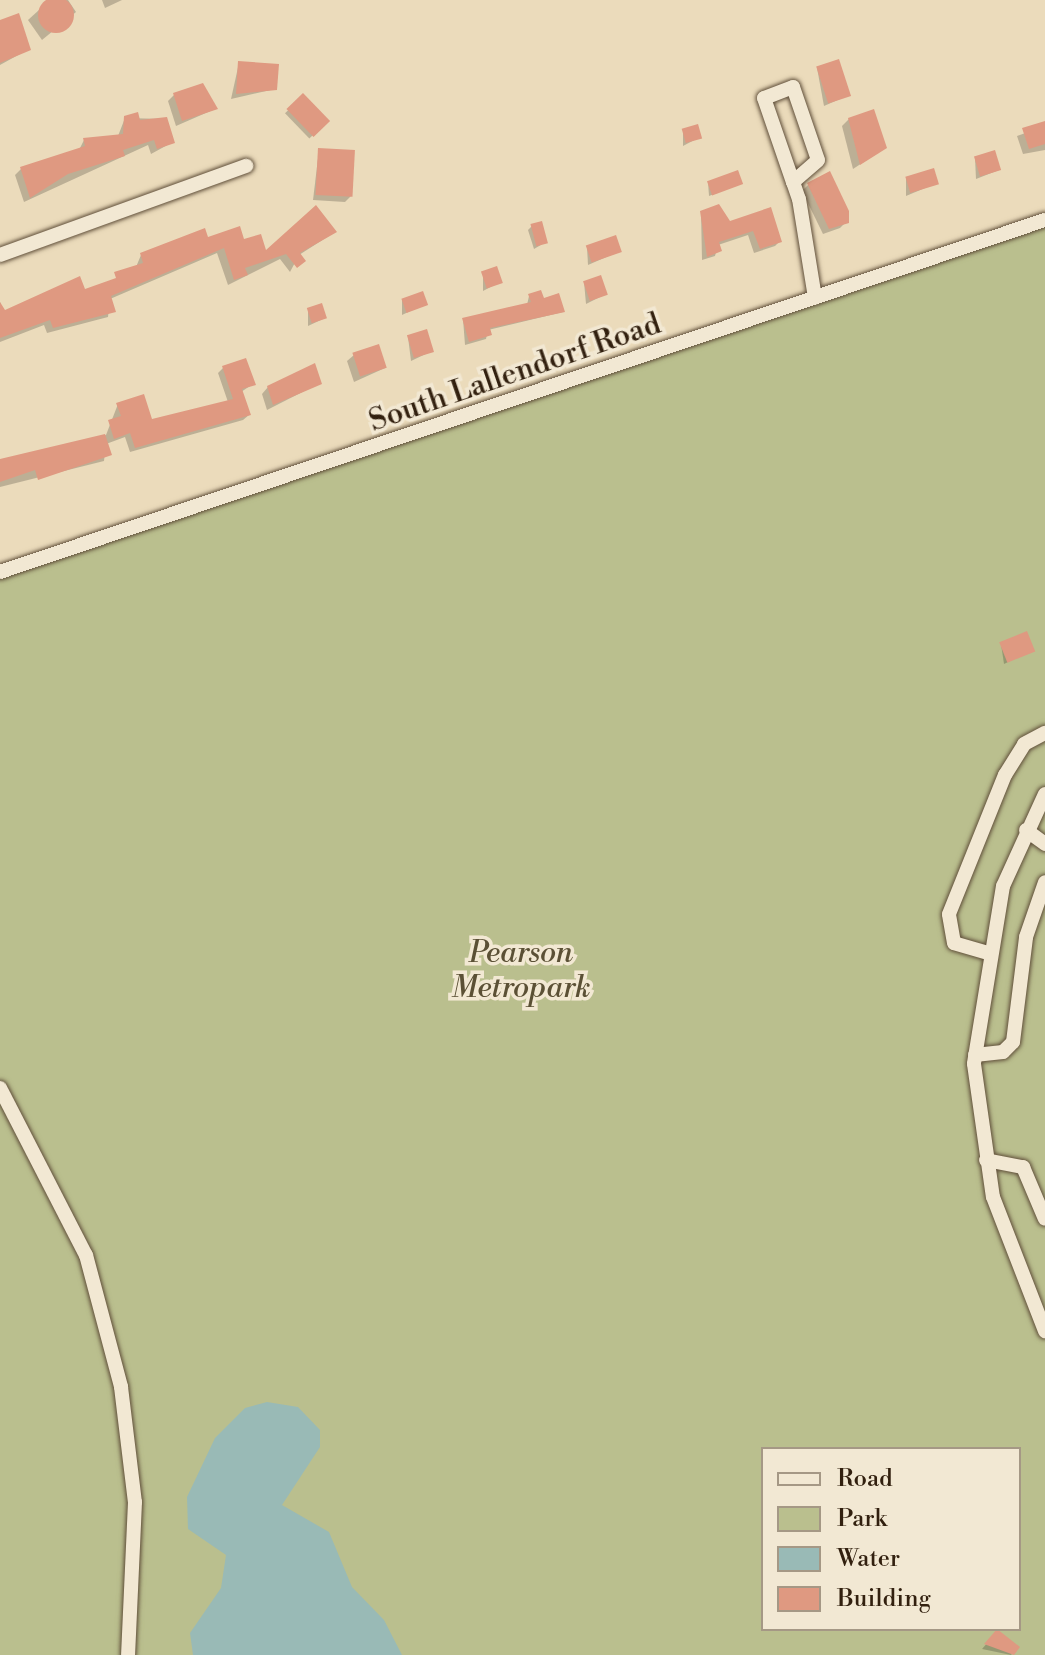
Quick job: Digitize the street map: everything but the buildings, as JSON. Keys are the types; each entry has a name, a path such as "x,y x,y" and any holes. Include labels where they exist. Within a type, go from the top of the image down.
{"street":[{"path":"793,182 818,160 793,87 764,98 793,182 815,298"},
{"path":"0,255 246,166"},
{"name":"South Lallendorf Road","path":"0,572 1045,220"},
{"path":"988,953 954,943 949,914 1005,775 1024,744 1045,733"},
{"path":"1045,794 1026,830 988,953 975,1055 986,1160 1007,1243 1045,1331"},
{"path":"1026,830 1045,844"},
{"path":"975,1055 1003,1052 1013,1042 1026,937 1045,882"},
{"path":"0,1088 37,1147 86,1255 121,1387 135,1502 128,1655"},
{"path":"986,1160 1023,1167 1045,1219"}],"green space":[{"name":"Pearson Metropark","path":"1045,220 1045,1655 0,1655 0,572"}],"water":[{"path":"267,1402 298,1407 320,1430 320,1447 282,1505 329,1532 352,1587 384,1620 402,1655 193,1655 190,1633 221,1588 226,1555 188,1529 187,1497 215,1438 245,1408"}]}
